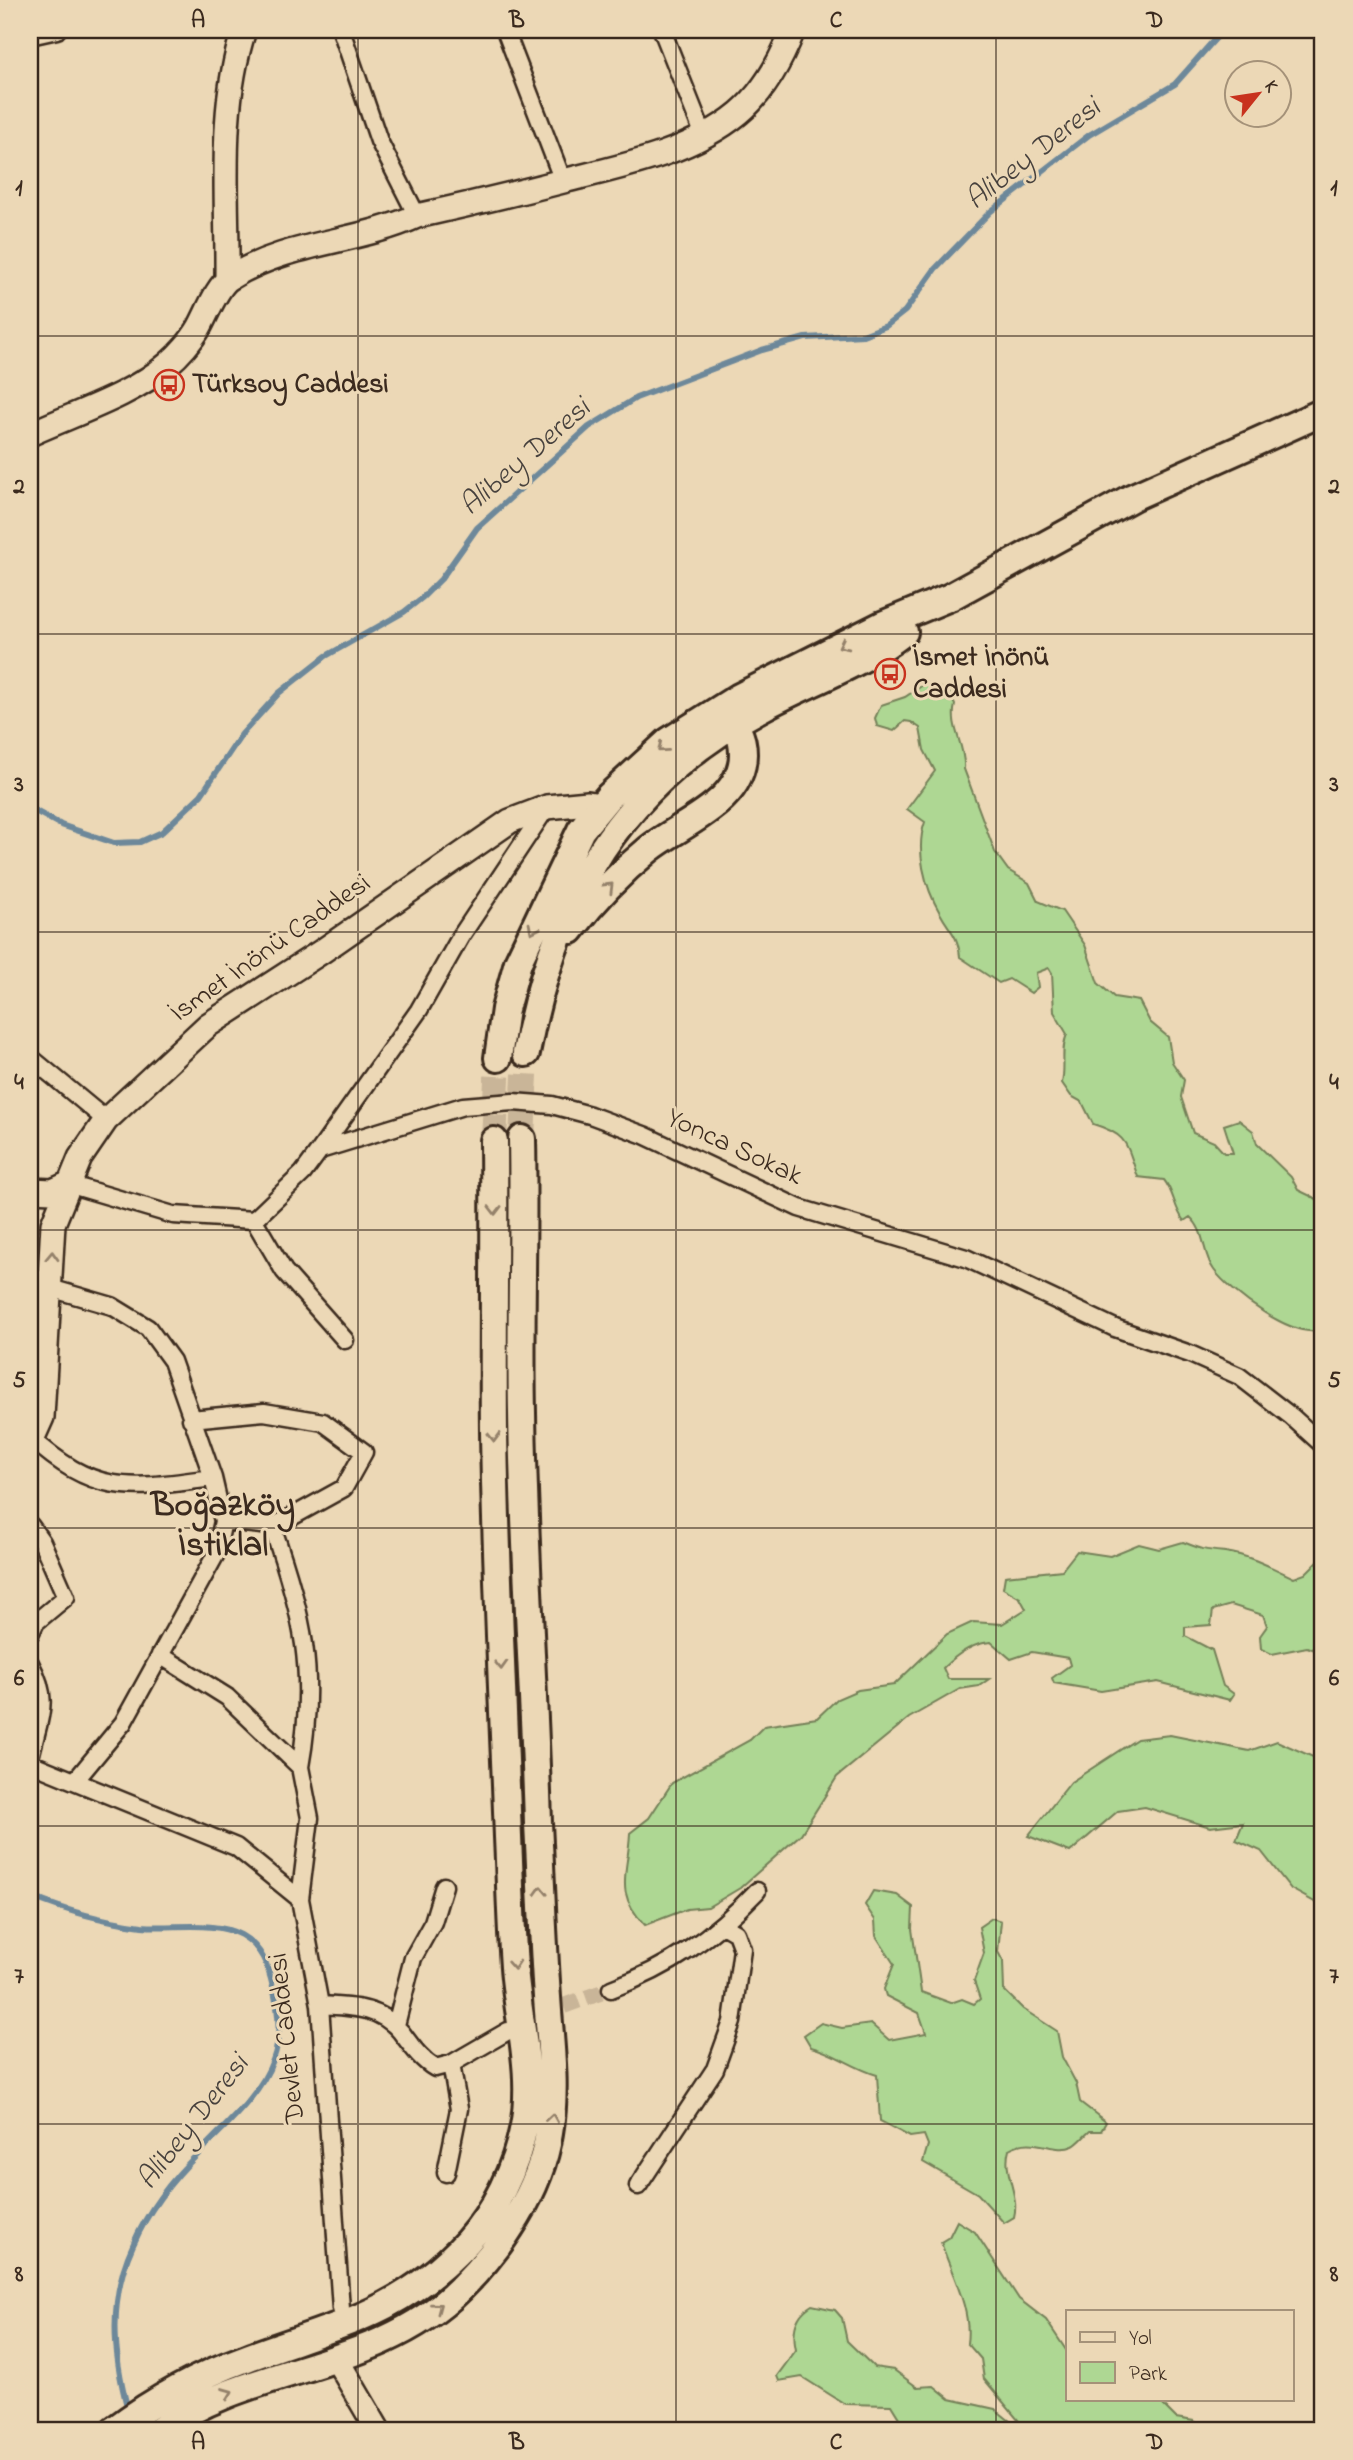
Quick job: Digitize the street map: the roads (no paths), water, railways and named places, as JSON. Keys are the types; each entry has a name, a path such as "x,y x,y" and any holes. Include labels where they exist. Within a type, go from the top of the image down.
{"main road":[{"path":"30,434 142,382 169,364 197,331 227,279 227,135 230,90 244,30"},
{"path":"227,279 280,256 343,236 392,227 416,216 621,167 704,136 738,114 759,93 781,61 793,30"},
{"path":"498,1058 505,1009 518,961 581,830 601,805 669,741 727,717 883,625 950,597 1133,497 1323,412"},
{"path":"526,1053 538,991 550,958 564,920 602,845 667,773 727,717"},
{"path":"550,958 573,926 625,871 663,839 709,810 732,788 743,765 743,741 727,717"},
{"name":"İsmet İnönü Caddesi","path":"31,1441 43,1417 53,1224 80,1157 106,1120 208,1025 321,952 510,821 547,807 587,803 601,805"},
{"path":"601,805 629,813"},
{"path":"164,2428 223,2394 337,2360 384,2340 424,2317 457,2292 489,2256 517,2216 536,2178 549,2139 554,2097 554,2050 542,1923 522,1411 522,1139"},
{"path":"114,2430 158,2400 198,2378 248,2358 338,2329 380,2311 411,2292 436,2274 470,2239 495,2203 514,2161 524,2126 527,2087 514,1965 498,1604 494,1430 494,1142"},
{"path":"30,1192 53,1191 68,1184"},
{"path":"30,1192 53,1224"},
{"path":"337,2360 378,2430"}],"street":[{"path":"35,33 57,30"},
{"path":"341,30 379,141 416,216"},
{"path":"505,30 563,181"},
{"path":"662,30 704,136"},
{"path":"68,1184 173,1215 254,1220 303,1173 320,1150 419,1010 461,936 547,807"},
{"path":"30,1057 106,1120"},
{"name":"Yonca Sokak","path":"320,1150 463,1106 513,1102 552,1105 644,1135 799,1208 966,1258 1115,1328 1190,1354 1239,1376 1323,1445"},
{"path":"254,1220 284,1271 345,1340"},
{"path":"50,1288 112,1306 148,1328 172,1361 213,1478 223,1521 216,1554 123,1723 75,1781"},
{"path":"191,1419 264,1412 323,1422 364,1452 344,1488 272,1525 223,1521"},
{"path":"31,1441 72,1471 100,1481 137,1488 213,1478"},
{"path":"30,1525 42,1542 66,1597 36,1622 30,1633"},
{"path":"272,1525 302,1616 309,1670 307,1726 300,1767"},
{"path":"160,1655 227,1697 300,1767"},
{"path":"30,1663 42,1686 43,1700 30,1760 236,1847 300,1899"},
{"name":"Devlet Caddesi","path":"300,1767 310,1818 300,1899 320,2005 341,2309"},
{"path":"396,2025 413,1958 433,1922 444,1886"},
{"path":"611,1989 658,1971 724,1926 757,1891"},
{"path":"638,2186 715,2069 732,2022 742,1949 736,1933 724,1926"},
{"path":"320,2005 366,2008 396,2025 430,2065 435,2067 451,2064 508,2031"},
{"path":"446,2172 459,2109 451,2064"}],"waterway":[{"name":"Alibey Deresi","path":"30,808 61,825 114,843 140,842 162,832 201,795 242,734 279,693 326,656 404,612 423,597 441,579 477,528 589,427 636,398 762,350 805,338 863,335 886,326 905,311 935,269 990,212 1089,135 1175,84 1223,30"},
{"name":"Alibey Deresi","path":"30,1896 85,1915 127,1924 154,1927 206,1926 230,1930 248,1940 259,1951 269,1972 275,1996 279,2024 278,2042 273,2060 260,2086 162,2195 139,2232 125,2265 116,2306 116,2347 128,2410"}],"tunnel":[{"path":"522,1139 526,1053"},
{"path":"494,1141 498,1058"},
{"path":"541,2014 611,1989"}],"place":[{"name":"Türksoy Caddesi","path":"169,385"},
{"name":"İsmet İnönü Caddesi","path":"890,674"}],"district":[{"name":"Boğazköy İstiklal","path":"223,1526"}]}
